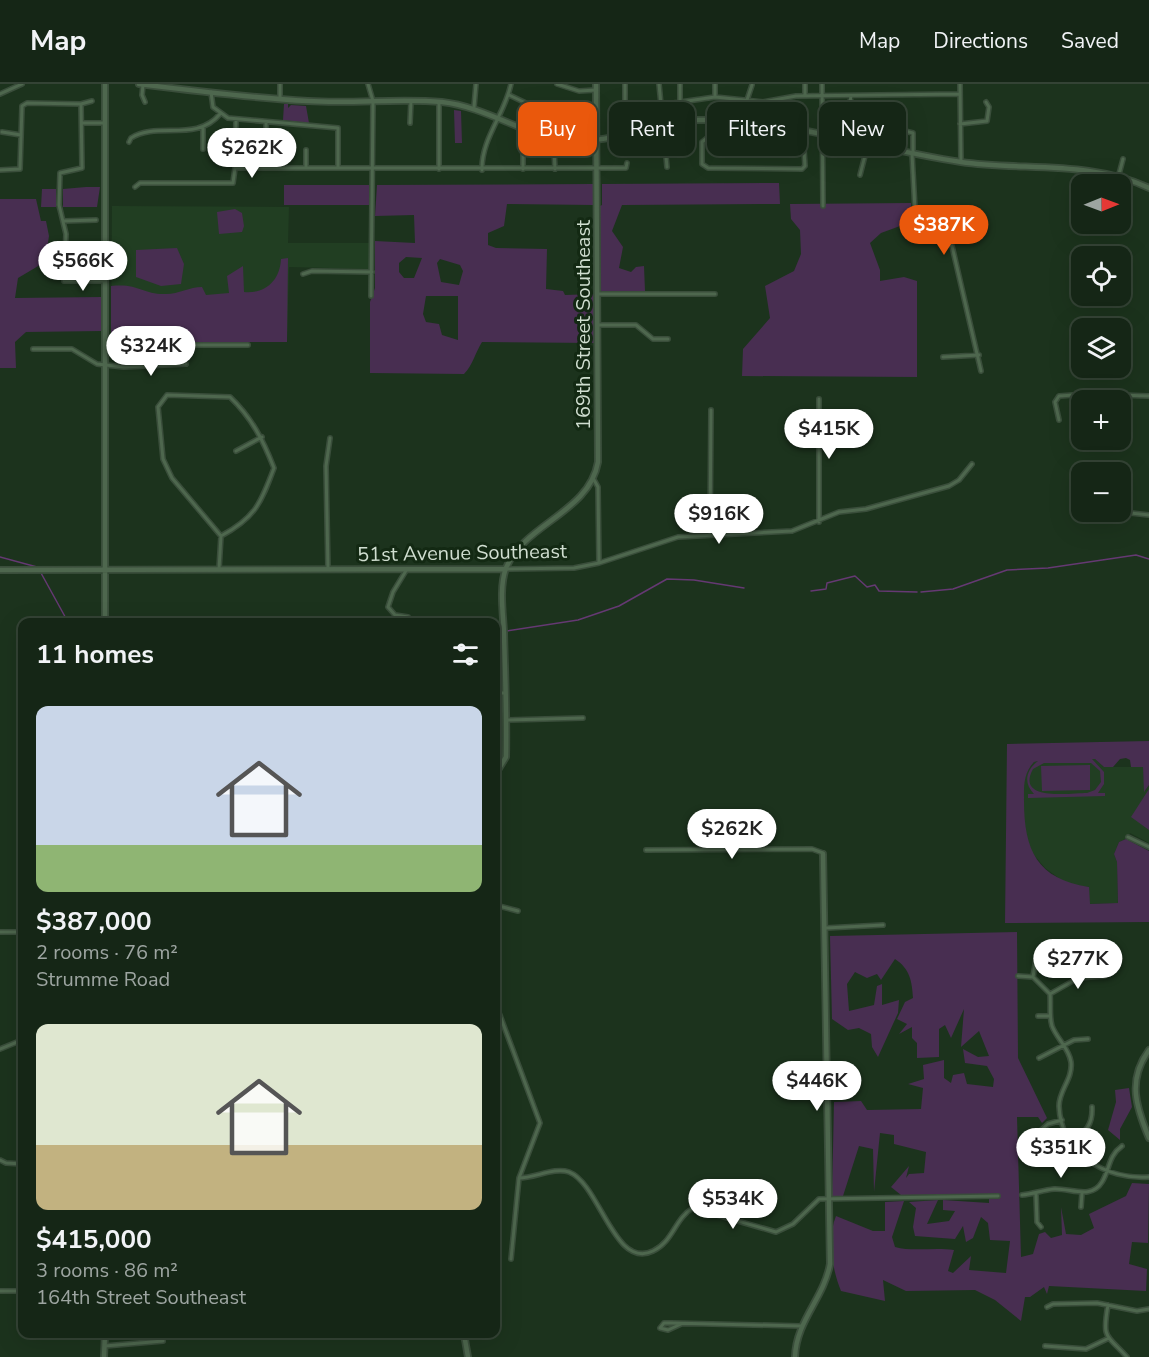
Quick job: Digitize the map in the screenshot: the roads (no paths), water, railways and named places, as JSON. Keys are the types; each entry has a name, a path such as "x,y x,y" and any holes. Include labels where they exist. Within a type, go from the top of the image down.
{"street":[{"path":"0,94 22,84"},
{"path":"105,84 105,618"},
{"path":"146,102 142,95 141,84 308,101 439,102 474,107 518,125"},
{"path":"280,84 280,98"},
{"path":"369,84 373,101 371,296"},
{"path":"474,107 476,84"},
{"path":"482,170 483,152 509,95 511,84"},
{"path":"557,84 579,91 596,87"},
{"path":"625,84 625,102"},
{"path":"659,84 660,102"},
{"path":"680,84 680,100"},
{"path":"715,84 715,96"},
{"path":"805,84 805,96"},
{"path":"822,84 822,102"},
{"path":"960,84 961,162"},
{"path":"747,100 752,85"},
{"name":"169th Street Southeast","path":"596,87 596,102"},
{"path":"212,92 213,107 220,114 236,120 338,128 338,168"},
{"path":"672,102 715,96 763,102 805,96 960,94"},
{"path":"509,95 524,102"},
{"path":"850,102 851,96"},
{"path":"0,170 20,169 22,106 27,103 81,104 92,101"},
{"path":"410,123 411,101"},
{"path":"439,102 440,169"},
{"path":"960,124 987,121 989,107 986,102"},
{"path":"81,104 82,170 60,173 59,205 64,221 65,247 64,281 106,281"},
{"path":"129,142 131,138 142,132 203,128 220,114"},
{"path":"135,187 140,183 233,183 236,120"},
{"path":"266,122 267,168"},
{"path":"82,123 104,123"},
{"path":"203,128 203,149"},
{"path":"906,131 913,133 915,210 919,218 952,246 981,371"},
{"path":"2,132 21,135"},
{"path":"597,140 609,137"},
{"path":"707,139 704,139 704,166 730,169 802,169 805,166 804,156"},
{"path":"306,150 306,168"},
{"path":"906,152 961,162 1050,167 1093,174"},
{"path":"523,156 523,170"},
{"path":"554,156 555,169"},
{"name":"169th Street Southeast","path":"597,156 598,457 593,478 598,487 599,563"},
{"path":"667,156 667,167"},
{"path":"822,156 823,206"},
{"path":"860,175 865,156"},
{"path":"1119,174 1123,159"},
{"path":"235,168 523,170 626,168 627,163"},
{"path":"1131,182 1149,188"},
{"path":"64,221 96,220"},
{"path":"65,247 83,247"},
{"path":"303,274 312,271 372,272"},
{"path":"598,294 715,294"},
{"path":"598,325 636,325 653,339 668,339"},
{"path":"105,345 248,345"},
{"path":"33,349 72,349 92,362 105,364 140,367 186,364"},
{"path":"943,357 979,355"},
{"path":"1059,420 1055,402 1059,396 1088,394 1149,396"},
{"path":"219,569 221,536 184,494 163,459 158,407 167,395 230,397 244,411 262,437 274,468 254,514 238,527 221,536"},
{"path":"819,399 819,522"},
{"path":"710,534 711,410"},
{"path":"236,451 262,437"},
{"path":"328,569 326,466 330,438"},
{"name":"51st Avenue Southeast","path":"0,570 573,568 599,563 678,537 777,533 807,527 839,512 866,509 953,484 972,464"},
{"path":"500,767 506,757 503,590 506,569 528,538 575,501 593,478"},
{"path":"1131,513 1149,515"},
{"path":"407,569 393,592 388,608 394,615 408,617"},
{"path":"500,693 505,693"},
{"path":"506,720 583,718"},
{"path":"1128,837 1149,847"},
{"path":"646,850 812,849 824,854 830,1199 828,1276 801,1326 795,1357"},
{"path":"500,906 518,911"},
{"path":"826,928 883,926"},
{"path":"0,932 18,932"},
{"path":"1033,977 1037,953"},
{"path":"1018,976 1033,977 1050,994 1050,1016 1055,1032 1065,1045 1071,1064 1070,1075 1060,1097 1062,1120 1072,1141 1086,1159 1106,1173 1129,1178 1149,1177"},
{"path":"1050,994 1078,978 1104,976"},
{"path":"500,1015 540,1122 519,1178 511,1259"},
{"path":"1038,1016 1050,1016"},
{"path":"1039,1058 1082,1038 1088,1039"},
{"path":"0,1049 18,1042"},
{"path":"1149,1050 1142,1059 1135,1081 1135,1096 1149,1138"},
{"path":"1142,1059 1149,1064"},
{"path":"1072,1141 1085,1133 1090,1125 1092,1107"},
{"path":"1038,1152 1039,1132 1048,1124 1062,1120"},
{"path":"1022,1196 1055,1189 1082,1193 1099,1187 1106,1173 1108,1162 1122,1146"},
{"path":"0,1160 18,1164"},
{"path":"519,1178 534,1178 558,1170 570,1172 588,1189 621,1243 629,1251 639,1254 651,1253 659,1248 668,1240 682,1215 693,1208 776,1232 793,1224 814,1201 998,1196"},
{"path":"1081,1206 1082,1193"},
{"path":"1036,1194 1037,1222 1041,1227"},
{"path":"0,1291 18,1291"},
{"path":"1047,1307 1053,1304 1108,1305 1137,1311 1149,1309"},
{"path":"1108,1305 1105,1323 1107,1339 1127,1357"},
{"path":"681,1324 668,1330 660,1328 664,1323 801,1326"},
{"path":"104,1357 105,1338"},
{"path":"105,1346 163,1341 163,1338"},
{"path":"465,1338 468,1357"},
{"path":"1045,1346 1086,1349 1107,1339"}],"waterway":[{"path":"921,592 953,589 1007,570 1048,568 1136,555 1149,559"},
{"path":"0,557 37,567"},
{"path":"41,573 66,618"},
{"path":"811,591 826,589 827,583 855,576 867,587 875,585 879,591 917,592"},
{"path":"507,631 578,620 619,606 667,579 694,580 744,588"}]}
